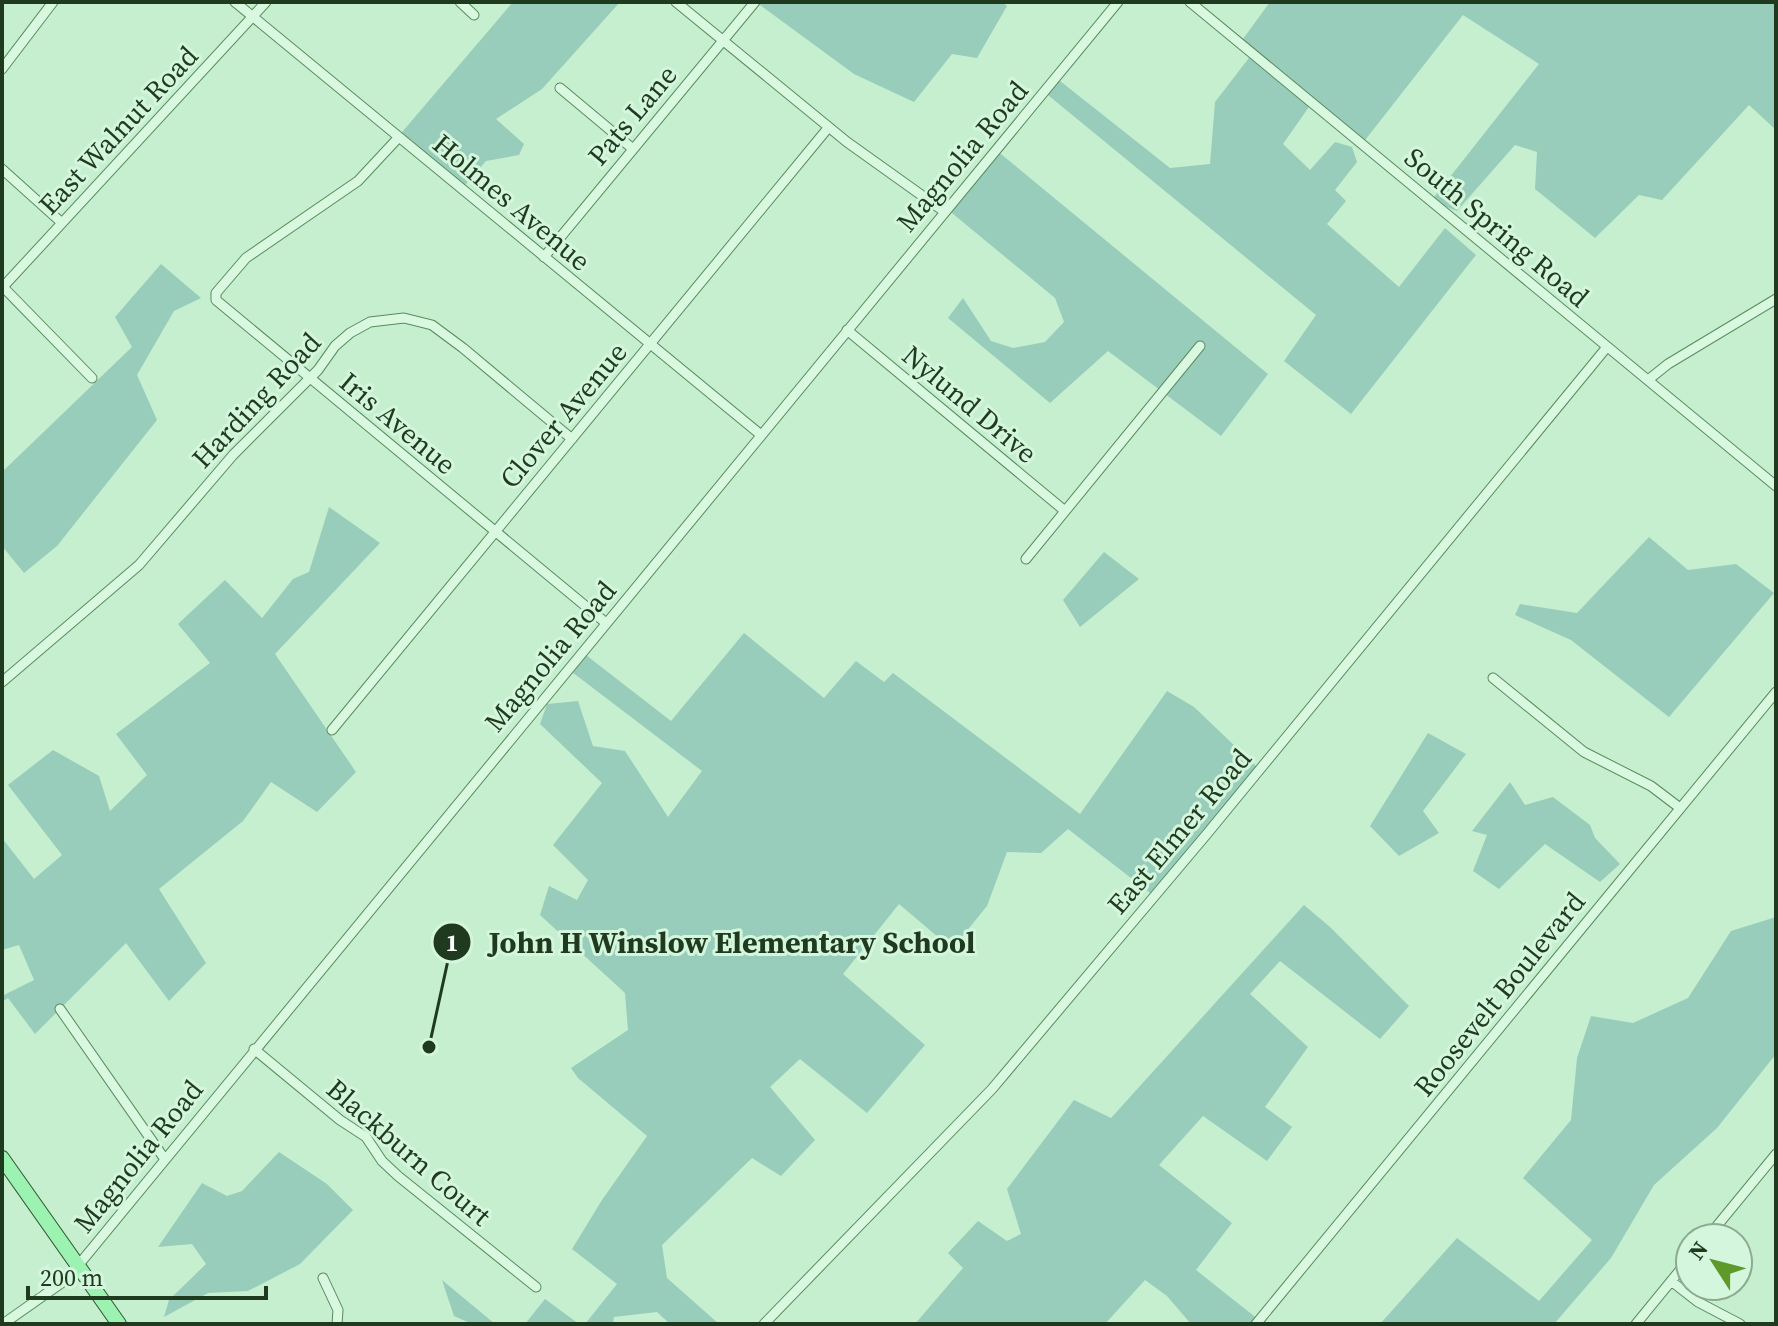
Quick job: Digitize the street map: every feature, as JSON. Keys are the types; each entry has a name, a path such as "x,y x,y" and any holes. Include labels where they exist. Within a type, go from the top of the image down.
{"main road":[{"path":"2,1158 119,1324"}],"street":[{"path":"2,69 50,6 37,2"},
{"name":"Holmes Avenue","path":"235,2 761,435"},
{"name":"East Walnut Road","path":"3,287 266,2"},
{"path":"460,2 474,15"},
{"path":"676,2 828,128 945,212"},
{"name":"Pats Lane","path":"544,257 755,2"},
{"name":"Magnolia Road","path":"3,1324 63,1282 78,1265 1118,2"},
{"name":"South Spring Road","path":"1190,2 1776,486"},
{"path":"560,88 633,149"},
{"name":"Clover Avenue","path":"332,730 828,128"},
{"name":"Iris Avenue","path":"399,137 358,181 246,258 216,293 219,303 606,623"},
{"path":"2,169 62,223"},
{"path":"3,287 92,378"},
{"path":"1648,380 1668,364 1776,299"},
{"name":"Harding Road","path":"2,682 139,565 233,455 309,378 335,346 362,325 386,318 423,321 463,348 572,439"},
{"name":"Nylund Drive","path":"847,330 1065,511"},
{"path":"1026,559 1200,346"},
{"name":"East Elmer Road","path":"764,1324 992,1089 1206,835 1607,347"},
{"path":"1493,678 1584,752 1651,786 1680,808"},
{"name":"Roosevelt Boulevard","path":"1256,1324 1776,692"},
{"path":"60,1009 164,1158"},
{"name":"Blackburn Court","path":"254,1049 340,1120 366,1137 382,1161 398,1176 536,1287"},
{"path":"1720,1222 1776,1154"},
{"path":"1636,1324 1674,1277"},
{"path":"323,1278 338,1310 337,1324"},
{"path":"1671,1281 1698,1302 1740,1324"}],"shaded area":[{"path":"513,2 620,2 542,89 496,119 524,144 519,155 486,161 460,191 397,138"},
{"path":"756,2 1002,2 1007,6 977,58 952,54 914,102 854,74"},
{"path":"1270,2 1776,2 1776,130 1749,105 1662,200 1639,195 1595,238 1535,189 1537,152 1515,145 1457,211 1431,201 1539,64 1463,15 1362,144 1311,104 1283,144 1310,170 1335,142 1352,147 1357,162 1335,190 1346,201 1327,224 1399,287 1445,228 1476,255 1351,414 1284,361 1316,315 1043,91 1055,77 1170,168 1210,164 1215,102 1252,54 1240,43"},
{"path":"996,150 1268,374 1221,436 1108,351 1050,403 948,318 963,298 991,341 1013,348 1045,342 1064,322 1055,298 947,209"},
{"path":"161,264 201,298 174,311 137,375 157,420 57,546 24,573 2,546 2,472 132,347 115,317"},
{"path":"329,507 380,543 275,654 356,772 317,812 271,782 243,821 159,889 206,963 169,1001 126,943 35,1034 8,998 2,1002 2,996 34,980 19,945 2,950 2,838 34,879 62,855 8,785 53,750 99,776 110,811 147,775 116,734 210,663 178,624 225,580 262,618 293,579 309,572"},
{"path":"1649,537 1688,570 1736,564 1774,593 1669,717 1571,640 1515,615 1520,604 1577,613"},
{"path":"1104,552 1139,579 1080,627 1063,600"},
{"path":"744,633 824,698 856,661 884,682 893,673 1080,814 1167,691 1194,707 1259,769 1154,896 1068,829 1041,853 1007,852 987,906 952,949 899,904 843,974 925,1045 867,1113 800,1059 770,1087 815,1140 781,1176 752,1158 662,1245 667,1278 719,1324 670,1324 657,1312 614,1317 613,1324 585,1324 617,1284 572,1249 647,1136 578,1078 571,1068 628,1030 625,993 540,915 549,886 577,900 588,880 553,845 602,783 540,724 547,704 578,701 593,746 625,751 668,817 702,771 568,669 582,652 671,721"},
{"path":"1428,733 1466,754 1423,811 1439,833 1399,856 1370,826"},
{"path":"1510,782 1525,805 1553,797 1590,825 1595,838 1620,864 1600,882 1545,844 1499,889 1473,871 1487,835 1472,831"},
{"path":"1304,905 1409,1006 1380,1039 1280,961 1250,994 1308,1047 1265,1107 1292,1127 1267,1161 1203,1116 1159,1165 1232,1223 1196,1270 1259,1320 1255,1324 1191,1324 1167,1296 1145,1280 1105,1324 915,1324 963,1268 948,1253 978,1221 1007,1241 1021,1234 1007,1189 1074,1100 1111,1118"},
{"path":"1776,917 1776,1054 1717,1128 1654,1185 1611,1258 1554,1324 1380,1324 1457,1238 1539,1301 1592,1240 1523,1178 1571,1120 1577,1058 1591,1016 1633,1023 1688,998 1731,931"},
{"path":"279,1152 327,1184 353,1210 300,1264 248,1291 208,1293 164,1317 169,1300 206,1264 192,1244 158,1247 202,1183 227,1196 242,1191"},
{"path":"442,1280 495,1324 472,1324 454,1316"},
{"path":"545,1299 579,1324 525,1324"}],"place":[{"name":"John H Winslow Elementary School","path":"429,1047"}]}
